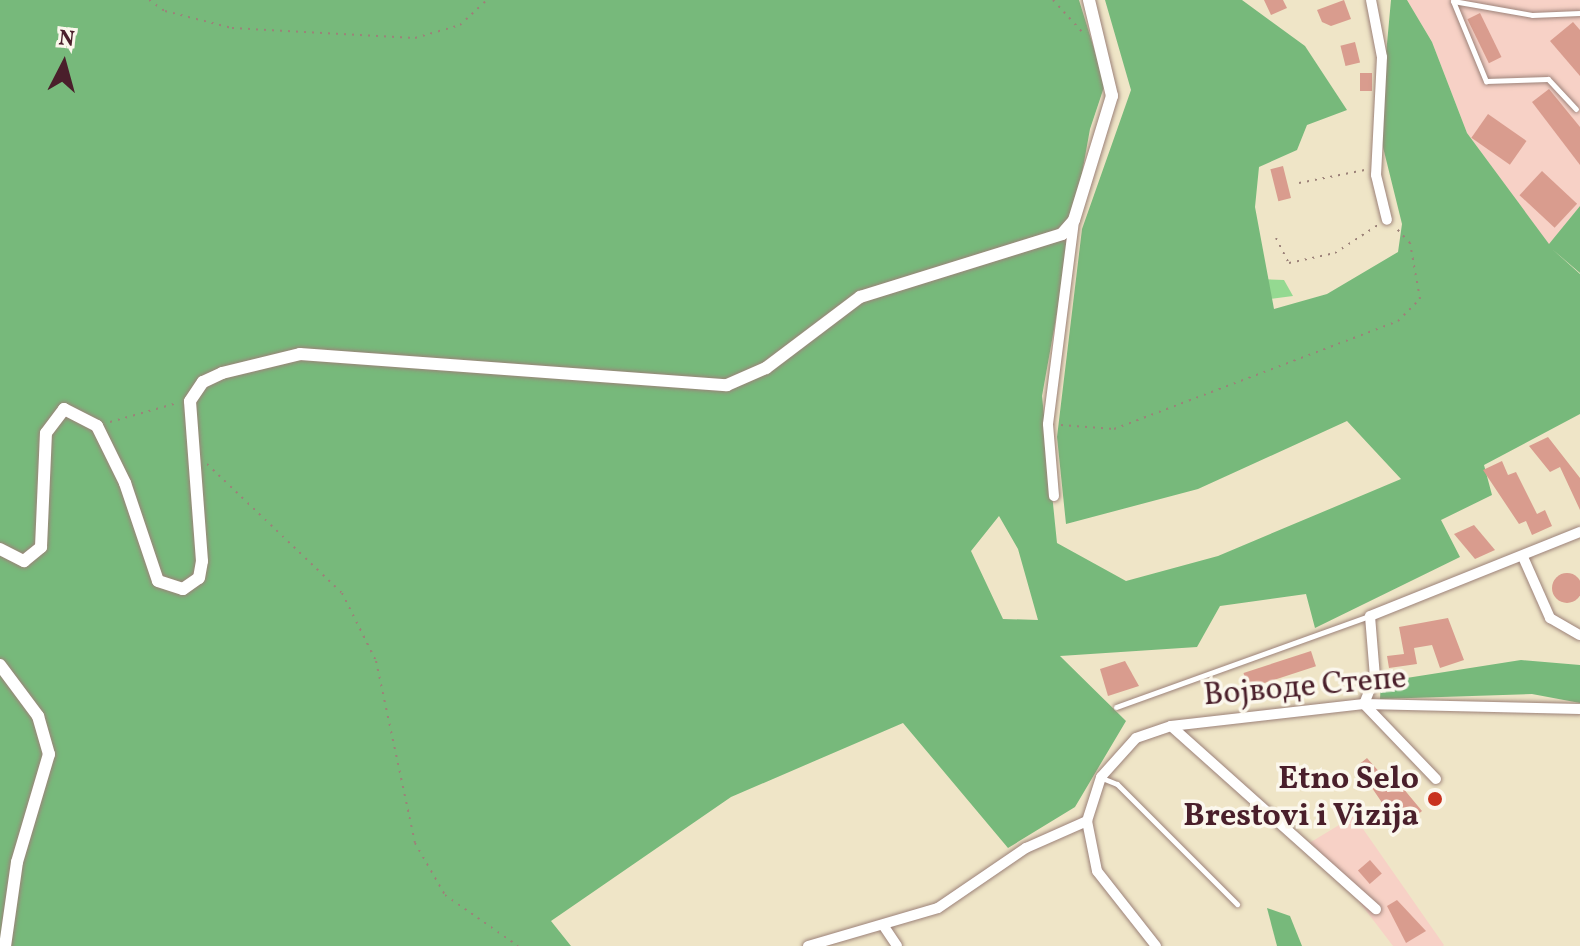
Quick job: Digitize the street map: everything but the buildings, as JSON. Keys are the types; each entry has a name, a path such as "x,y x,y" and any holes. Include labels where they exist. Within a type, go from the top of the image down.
{"street":[{"path":"1054,496 1048,424 1074,220 1112,96 1089,0"},
{"path":"1371,0 1382,57 1376,168 1387,220"},
{"path":"0,549 24,561 41,547 46,433 56,413 75,410 97,426 125,483 158,581 174,589 192,585 201,571 190,401 203,382 222,373 300,354 727,385 766,368 860,297 1035,245 1062,234 1074,220"},
{"path":"1436,779 1364,704 1375,677 1370,616 1580,532"},
{"path":"1523,557 1550,618 1580,635"},
{"path":"0,665 38,716 49,754 17,862 5,946"},
{"name":"Војводе Степе","path":"1087,821 1101,777 1136,738 1171,726 1364,704 1580,709"},
{"path":"1171,726 1376,909"},
{"path":"808,946 938,908 1026,848 1087,821 1097,871 1156,946"},
{"path":"883,925 897,946"}],"lane":[{"path":"1453,0 1532,15 1580,13"},
{"path":"1453,0 1486,81 1548,79 1576,109"},
{"path":"1116,707 1370,616"},
{"path":"1101,777 1117,784 1237,904"}],"path":[{"path":"149,0 232,28 415,38 460,25 487,0"},
{"path":"1053,0 1088,38"},
{"path":"1299,183 1376,168"},
{"path":"1048,424 1114,429 1398,321 1420,299 1410,243 1387,220 1335,253 1289,263 1276,238"},
{"path":"97,426 190,401"},
{"path":"191,448 342,593 376,661 415,843 445,895 518,946"}],"shaded area":[{"path":"1407,0 1580,0 1580,206 1549,245 1467,133 1432,42"},
{"path":"1354,816 1443,946 1393,946 1351,891 1301,848"}],"green space":[{"path":"0,0 1079,0 1105,84 1090,129 1042,396 1057,543 1126,581 1218,556 1401,479 1347,421 1198,489 1066,524 1057,437 1082,229 1131,90 1105,0 1242,0 1305,46 1347,110 1307,125 1297,150 1259,167 1255,207 1274,309 1327,294 1398,252 1402,224 1379,131 1391,0 1407,0 1432,42 1467,133 1549,244 1580,206 1580,273 1552,249 1580,274 1580,414 1484,465 1492,495 1441,520 1460,557 1315,628 1306,594 1220,606 1197,647 1060,656 1126,721 1075,807 1008,848 903,723 731,797 551,921 571,946 0,946","holes":["999,516 1018,549 1038,620 1003,619 971,551"]},
{"path":"1224,278 1284,280 1293,296 1206,307"},
{"path":"1521,660 1580,665 1580,703 1532,694 1380,699 1381,682"},
{"path":"1267,908 1290,916 1302,946 1277,946"}],"place":[{"name":"Etno Selo Brestovi i Vizija","path":"1435,799"}]}
